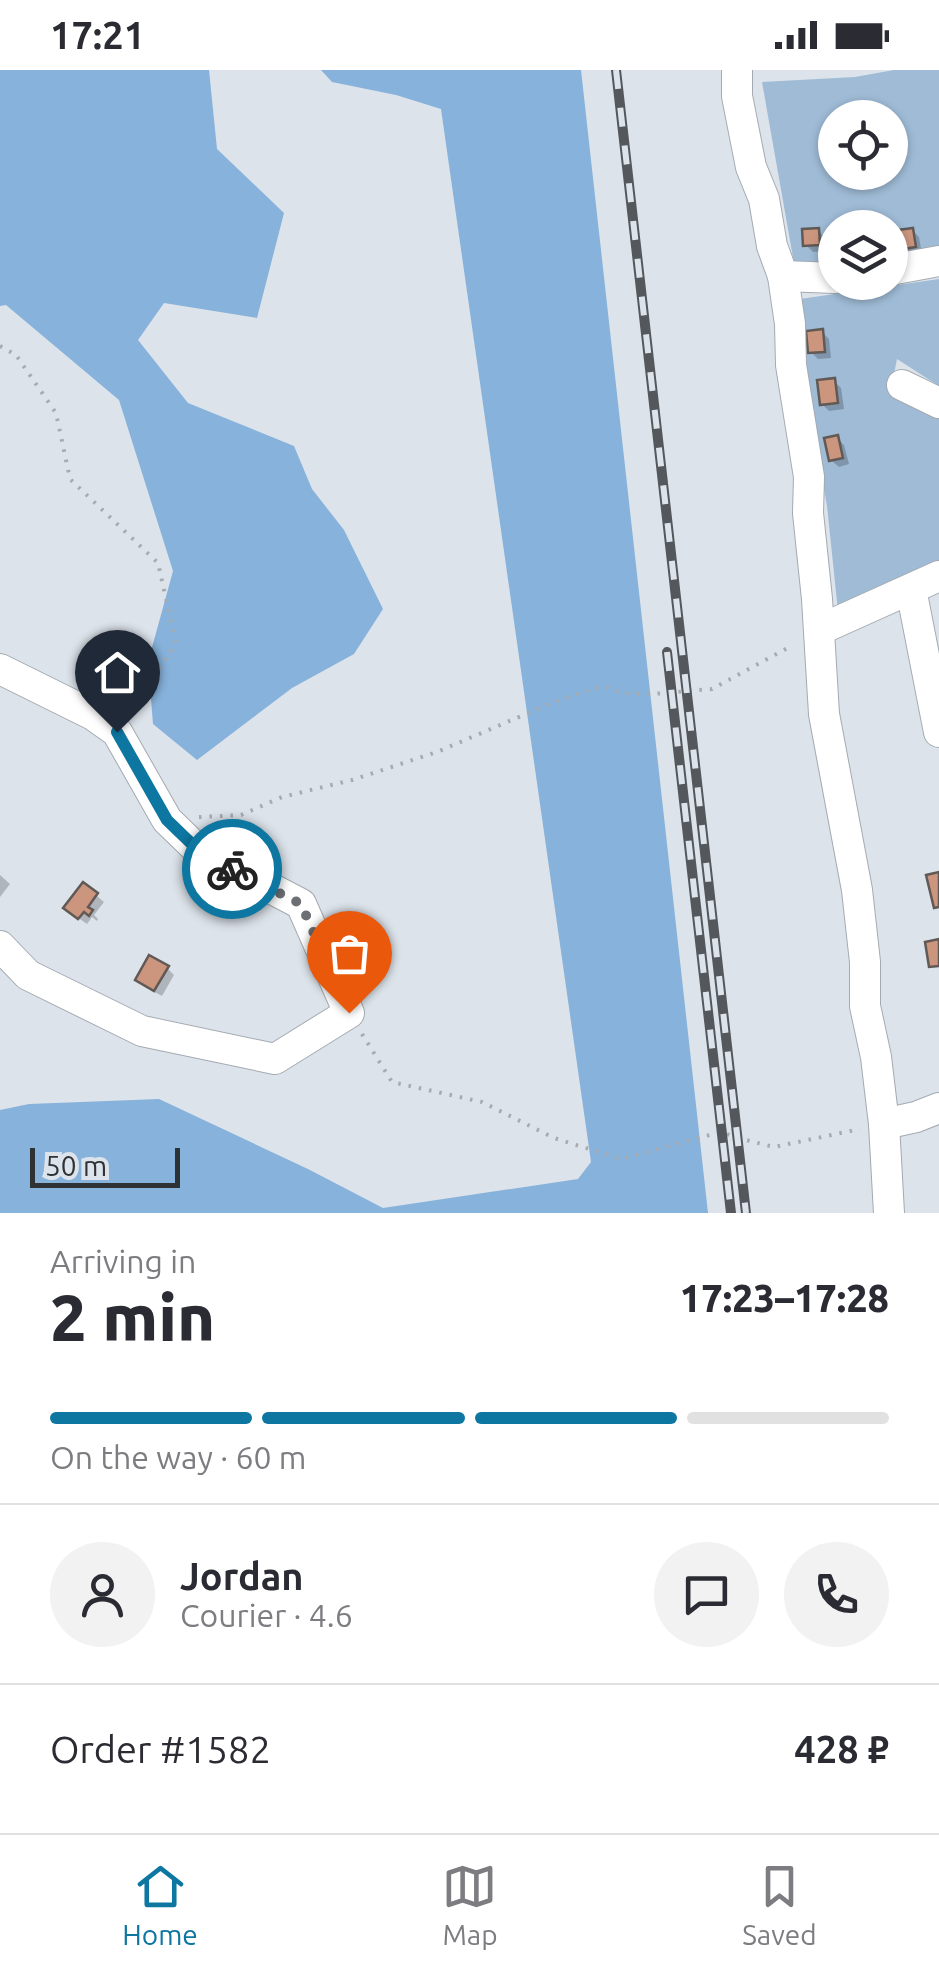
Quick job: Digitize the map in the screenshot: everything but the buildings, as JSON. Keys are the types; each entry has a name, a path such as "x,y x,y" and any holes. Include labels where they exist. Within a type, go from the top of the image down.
{"street":[{"path":"737,70 736,96 751,168 764,198 790,324 796,407 809,477 808,512 824,714 857,890 866,1006 884,1124 889,1213"},
{"path":"908,267 939,262"},
{"path":"782,276 818,277"},
{"path":"902,385 939,403"},
{"path":"819,630 939,576"},
{"path":"911,589 939,732"},
{"path":"0,669 93,715 117,732 167,820 198,850 301,904 349,1013 274,1060 142,1031 28,976 0,946"},
{"path":"884,1124 939,1108"}],"path":[{"path":"0,346 16,355 56,414 70,478 158,563 176,644 145,690 93,715"},
{"path":"167,820 241,815 282,797 352,780 436,752 561,699 604,686 622,694 712,688 819,630"},
{"path":"349,1013 392,1082 482,1102 554,1138 620,1159 722,1132 774,1147 884,1124"}],"shaded area":[{"path":"0,70 209,70 217,149 284,213 257,318 164,303 138,340 188,403 294,446 312,489 344,530 383,609 354,654 292,688 197,760 153,724 148,662 173,571 119,400 6,305 0,306"},
{"path":"321,70 581,70 708,1213 0,1213 0,1110 29,1104 159,1099 383,1208 578,1179 591,1162 441,109 332,82"},
{"path":"894,70 939,70 939,251 908,257 908,210 818,210 818,262 794,263 762,82 855,77"},
{"path":"939,279 939,386 897,359 891,389 939,414 939,566 838,611 827,506 799,350 800,299 908,300 908,283"}],"railway":[{"path":"616,70 746,1213"},
{"path":"667,652 731,1213"}],"way so far":[{"path":"232,869 301,904 349,1013"}],"route":[{"path":"117,732 167,820 198,850 232,869"}]}
